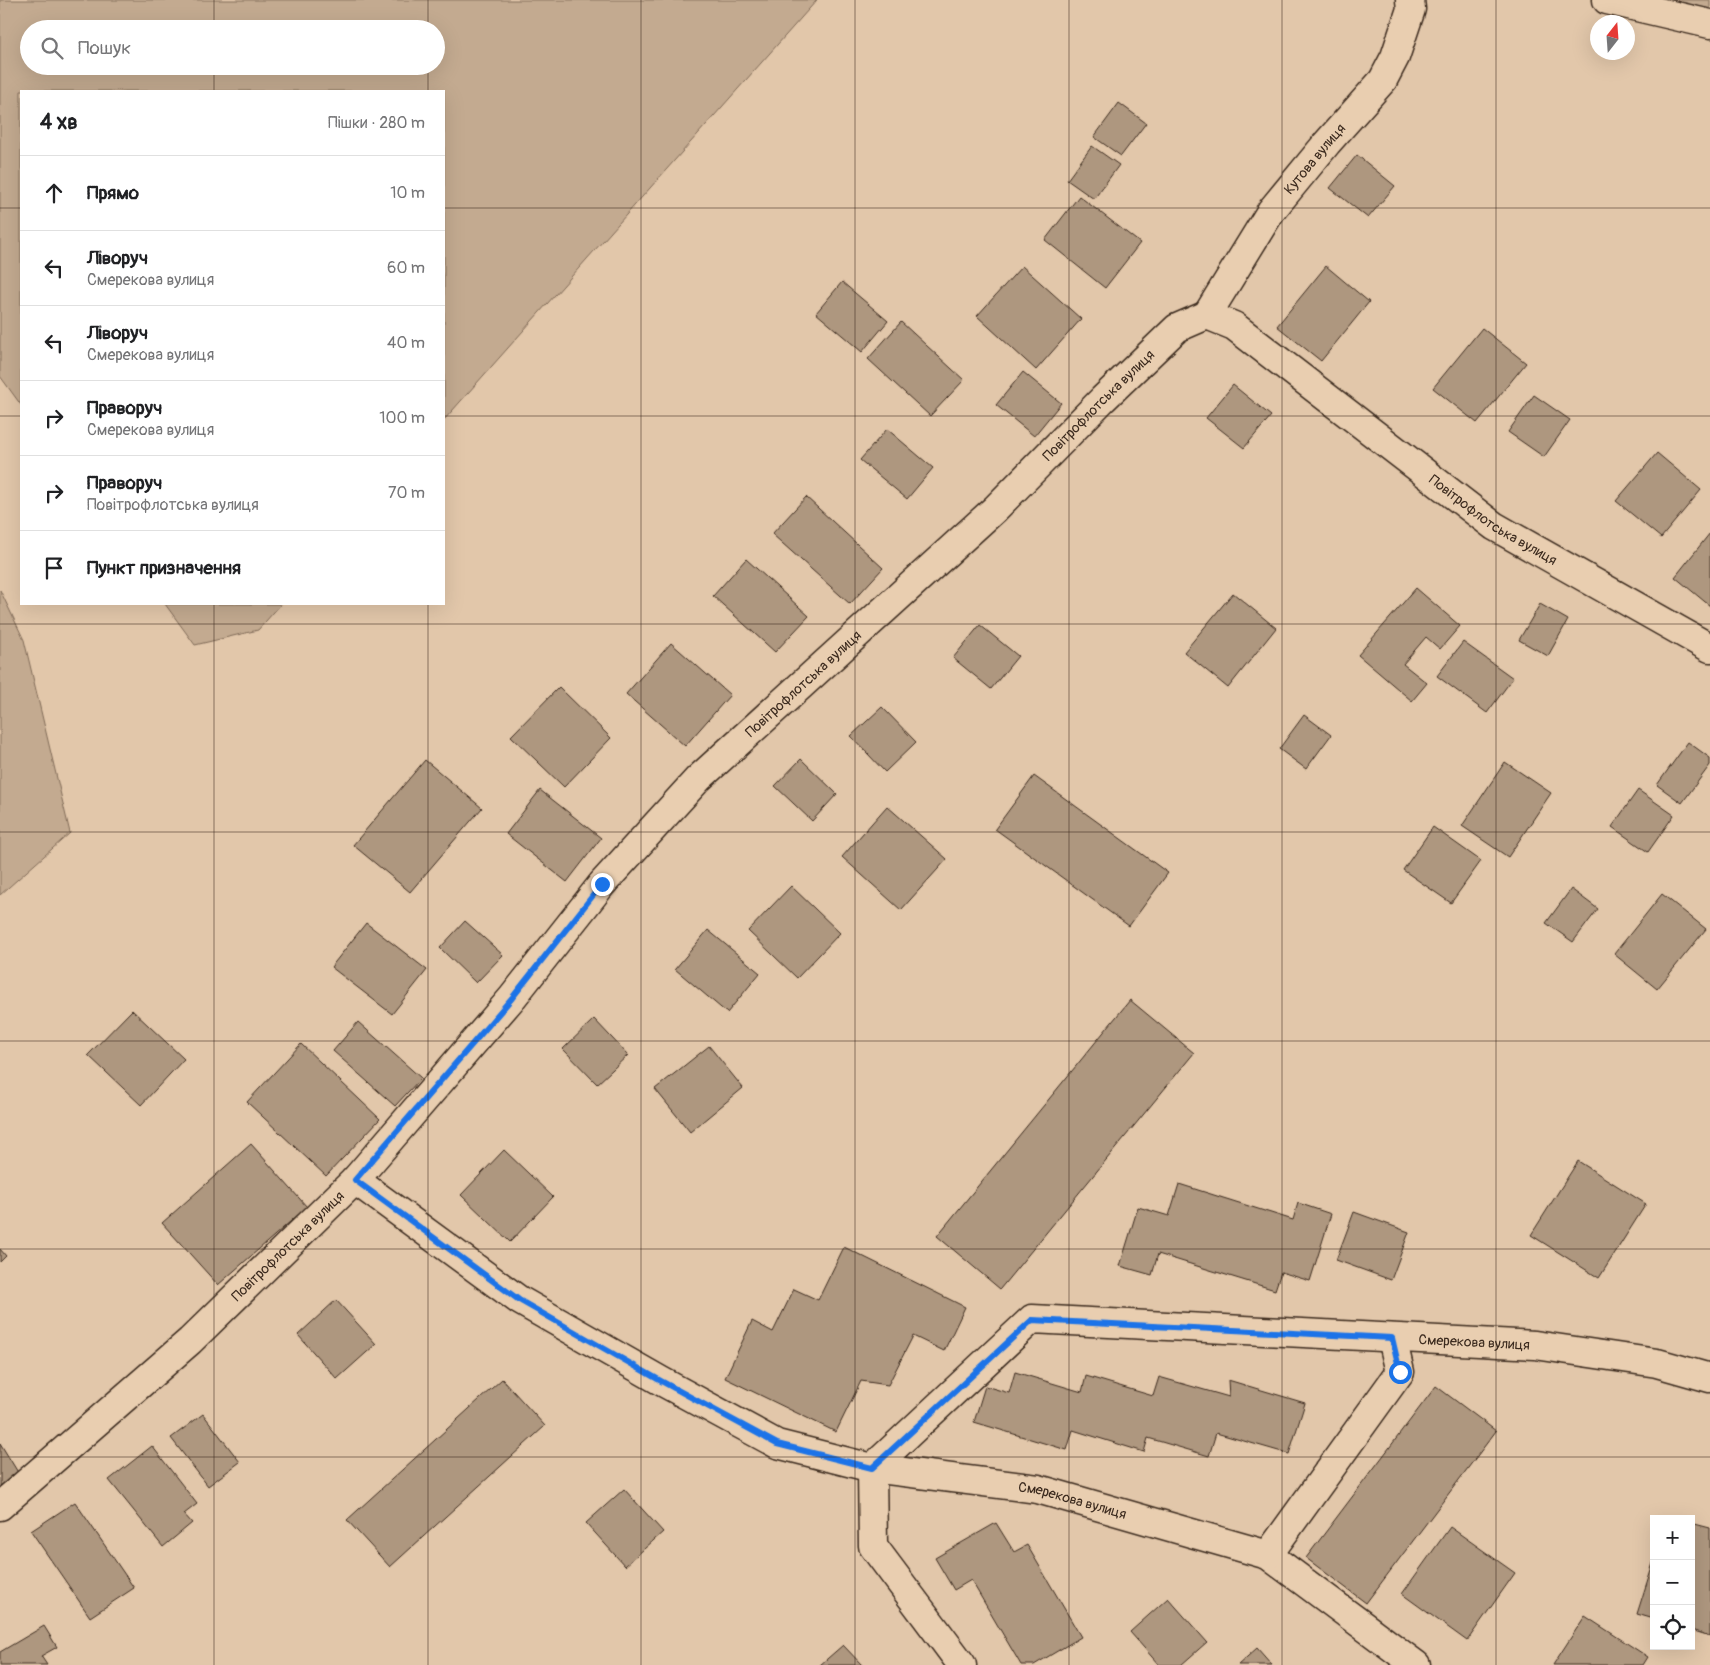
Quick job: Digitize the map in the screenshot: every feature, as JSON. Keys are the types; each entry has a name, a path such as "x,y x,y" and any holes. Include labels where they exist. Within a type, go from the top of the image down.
{"street":[{"name":"Кутова вулиця","path":"1207,315 1271,211 1327,143 1383,80 1395,57 1411,10 1410,0"},
{"path":"1607,0 1710,24"},
{"name":"Повітрофлотська вулиця","path":"0,1506 190,1341 355,1180 512,998 602,884 698,779 995,509 1103,399 1177,328 1207,315 1234,326 1494,526 1710,648"},
{"name":"Смерекова вулиця","path":"355,1180 519,1300 661,1381 777,1444 872,1468 1038,1489 1268,1555"},
{"name":"Смерекова вулиця","path":"872,1468 1032,1320 1535,1345 1657,1363 1710,1378"},
{"path":"1392,1338 1400,1372 1268,1555 1416,1665"},
{"path":"872,1468 873,1546 962,1665"}],"shaded area":[{"path":"0,0 817,0 445,419 445,90 20,90 20,404 0,376"},
{"path":"1672,0 1710,0 1710,9"},
{"path":"0,590 24,640 70,833 0,895"},
{"path":"166,605 280,605 258,630 195,645"}],"building":[{"path":"1119,103 1146,123 1121,156 1094,137"},
{"path":"1092,146 1119,165 1094,199 1067,180"},
{"path":"1357,155 1395,186 1368,218 1330,188"},
{"path":"1079,196 1140,243 1105,288 1045,240"},
{"path":"1022,266 1081,319 1036,370 977,316"},
{"path":"1326,266 1369,302 1321,361 1277,326"},
{"path":"842,282 888,321 862,352 816,313"},
{"path":"901,322 964,380 930,416 868,359"},
{"path":"1482,328 1526,363 1477,423 1433,388"},
{"path":"1023,372 1061,403 1034,436 996,405"},
{"path":"1233,385 1271,416 1244,448 1206,418"},
{"path":"1534,395 1570,420 1544,457 1508,432"},
{"path":"887,429 933,468 907,499 860,460"},
{"path":"1657,453 1701,490 1661,538 1616,501"},
{"path":"806,497 883,568 850,604 772,534"},
{"path":"1710,533 1710,606 1675,577"},
{"path":"746,559 809,616 775,652 713,596"},
{"path":"1416,588 1460,626 1440,649 1426,637 1403,664 1427,683 1412,701 1358,655"},
{"path":"1233,593 1276,628 1228,688 1184,652"},
{"path":"1540,604 1568,620 1548,656 1519,640"},
{"path":"980,625 1018,656 991,689 953,658"},
{"path":"1463,642 1513,678 1487,713 1437,676"},
{"path":"671,643 730,695 685,746 626,694"},
{"path":"559,687 611,738 564,787 511,736"},
{"path":"882,707 916,742 885,772 851,736"},
{"path":"1304,715 1331,735 1306,769 1279,749"},
{"path":"1688,742 1710,758 1710,765 1682,803 1657,785"},
{"path":"801,759 837,794 812,821 775,786"},
{"path":"425,760 482,808 410,892 353,845"},
{"path":"1505,762 1551,793 1508,857 1462,826"},
{"path":"1034,776 1168,873 1129,926 995,829"},
{"path":"540,790 601,838 567,882 506,834"},
{"path":"1638,790 1674,815 1648,852 1612,827"},
{"path":"887,806 947,859 901,910 842,857"},
{"path":"1433,827 1481,861 1451,903 1403,870"},
{"path":"791,886 840,933 797,978 748,931"},
{"path":"1571,889 1598,909 1573,942 1546,923"},
{"path":"1662,894 1706,929 1657,989 1614,954"},
{"path":"465,921 503,955 476,983 440,948"},
{"path":"366,923 427,970 392,1014 331,967"},
{"path":"708,930 760,973 727,1013 675,969"},
{"path":"1130,1000 1194,1053 1000,1289 937,1236"},
{"path":"132,1010 184,1059 141,1105 88,1055"},
{"path":"594,1019 628,1055 597,1084 563,1049"},
{"path":"358,1022 421,1078 395,1106 333,1051"},
{"path":"301,1044 380,1119 326,1176 247,1102"},
{"path":"709,1046 743,1088 690,1132 655,1089"},
{"path":"251,1144 307,1207 218,1285 162,1223"},
{"path":"504,1150 553,1197 510,1242 461,1195"},
{"path":"1578,1161 1646,1204 1599,1278 1531,1235"},
{"path":"1179,1184 1293,1220 1298,1203 1331,1214 1310,1281 1281,1272 1275,1290 1158,1254 1152,1275 1120,1266 1138,1207 1169,1216"},
{"path":"1354,1212 1409,1232 1391,1280 1336,1260"},
{"path":"844,1247 965,1307 944,1351 913,1336 888,1385 861,1381 836,1432 725,1378 752,1321 773,1332 794,1289 818,1300"},
{"path":"0,1249 6,1256 0,1262"},
{"path":"336,1300 376,1344 337,1379 298,1335"},
{"path":"1015,1372 1082,1392 1086,1376 1153,1396 1159,1377 1229,1397 1228,1380 1305,1403 1289,1454 1216,1433 1209,1456 1148,1438 1144,1452 1073,1430 1067,1450 974,1422 985,1386 1009,1393"},
{"path":"502,1379 545,1426 390,1567 347,1520"},
{"path":"1436,1386 1496,1431 1366,1603 1306,1558"},
{"path":"203,1414 240,1462 208,1486 171,1438"},
{"path":"0,1443 19,1474 0,1486"},
{"path":"152,1446 197,1504 184,1514 192,1523 163,1547 109,1480"},
{"path":"624,1489 663,1532 625,1566 586,1523"},
{"path":"75,1502 134,1588 90,1617 31,1531"},
{"path":"996,1523 1014,1552 1027,1545 1081,1637 1034,1665 1021,1665 971,1580 954,1590 935,1558"},
{"path":"1695,1524 1710,1528 1710,1636 1695,1631"},
{"path":"1450,1527 1515,1573 1467,1641 1402,1594"},
{"path":"1650,1573 1650,1618 1637,1614"},
{"path":"1168,1598 1207,1642 1181,1665 1159,1665 1130,1632"},
{"path":"1585,1616 1648,1657 1643,1665 1553,1665"},
{"path":"44,1626 57,1647 41,1656 47,1665 0,1665 0,1652"},
{"path":"843,1645 862,1665 820,1665"},
{"path":"1257,1648 1272,1665 1238,1665"}],"route":[{"path":"602,884 512,998 355,1180 519,1300 661,1381 777,1444 872,1468 1032,1320 1392,1338 1400,1372"}]}
